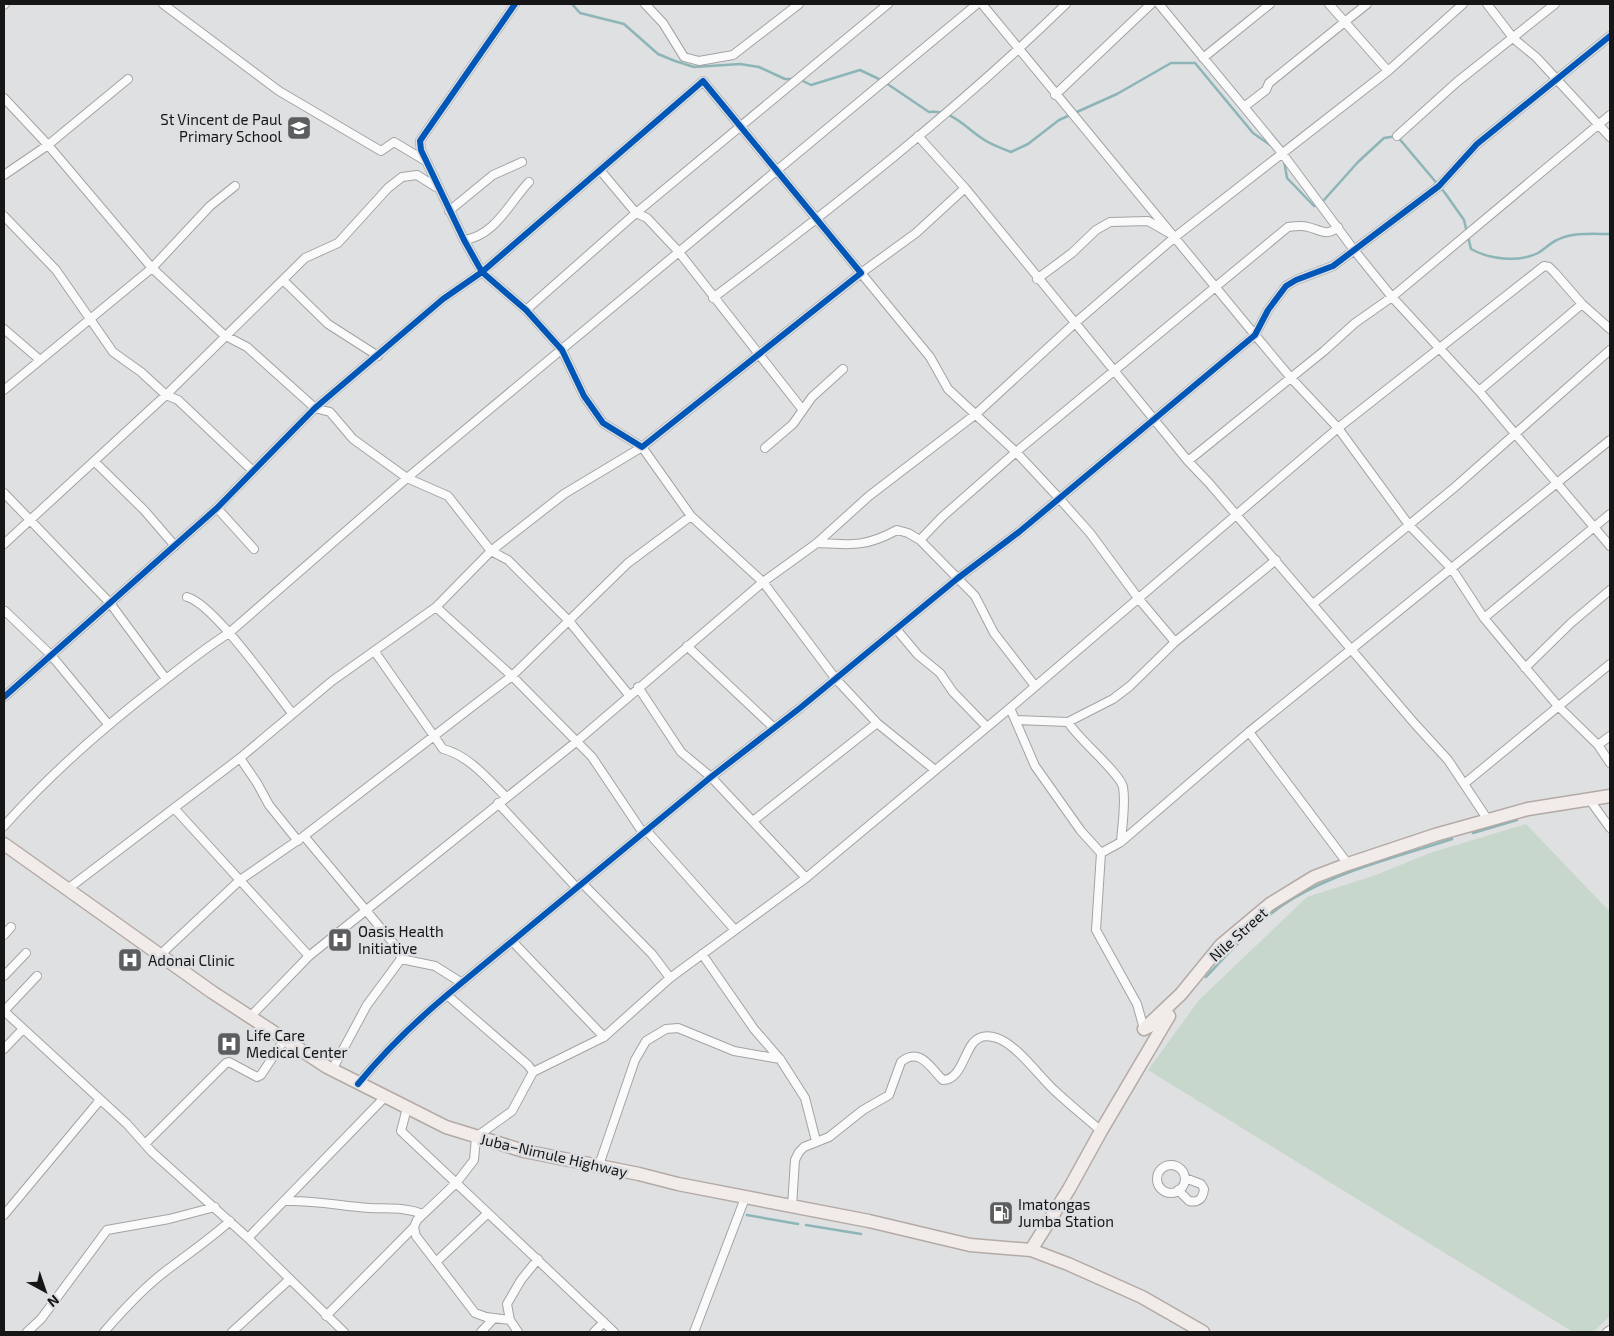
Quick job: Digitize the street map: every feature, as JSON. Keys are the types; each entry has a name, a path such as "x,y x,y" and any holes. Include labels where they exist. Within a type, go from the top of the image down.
{"main road":[{"name":"Nile Street","path":"1144,1029 1181,994 1221,945 1248,921 1302,884 1348,864 1528,808 1610,796"},
{"name":"Juba–Nimule Highway","path":"4,844 69,888 160,955 250,1017 332,1070 384,1098 446,1127 524,1151 745,1198 896,1226 970,1245 1031,1250 1068,1264 1142,1297 1203,1332"},
{"path":"1031,1250 1069,1189 1169,1016 1144,1029"}],"street":[{"path":"163,4 279,91 380,150 394,142 424,160"},
{"path":"515,4 420,141 424,160 464,240 482,272 526,310 562,350 584,396 603,424 642,447 691,516 763,582 835,678 877,722 935,770"},
{"path":"645,4 663,23 684,57 699,60 733,55 799,4"},
{"path":"526,310 636,213 888,4"},
{"path":"4,826 42,785 108,724 229,634 407,478 977,4"},
{"path":"982,4 1255,336 1338,428 1409,525 1452,569 1484,618 1525,668 1558,706 1598,745 1610,763"},
{"path":"713,298 817,220 918,136 1019,49 1066,4"},
{"path":"1055,95 1151,4"},
{"path":"1159,4 1282,153 1354,250 1392,297 1479,391 1610,546"},
{"path":"1203,58 1270,4"},
{"path":"1328,4 1388,71"},
{"path":"1244,107 1266,90 1269,83 1367,4"},
{"path":"250,1017 309,956 576,742 628,695 763,582 817,542 869,496 976,414 1075,322 1173,235 1388,71 1463,4"},
{"path":"1487,4 1514,39 1557,78 1610,137"},
{"path":"1397,136 1457,82 1556,4"},
{"path":"358,1084 379,1058 411,1026 447,995 710,777 897,630 958,578 1019,532 1058,497 1255,336 1268,310 1286,286 1296,280 1333,266 1439,186 1477,144 1610,36"},
{"path":"4,175 48,145 128,79"},
{"path":"4,696 218,508 315,408 443,299 482,272 703,81 930,357 948,389 960,403 976,414 1016,452 1058,497 1090,533 1138,598 1175,642"},
{"path":"4,98 48,145 152,268 224,336 247,347 315,408 330,412 353,439 407,478 448,496 491,551 508,560 569,621 628,695"},
{"path":"1188,461 1291,378 1355,323 1392,297 1610,115"},
{"path":"918,136 965,188 1038,279 1116,370 1188,461 1238,515 1350,649 1448,760 1488,820"},
{"path":"449,211 493,174 522,162"},
{"path":"600,170 636,213 647,218 678,251 802,409"},
{"path":"4,544 166,395 260,300 284,281 304,258 338,243 388,188 402,177 417,175 438,188"},
{"path":"464,240 480,236 488,230 529,182"},
{"path":"4,390 152,268 210,206 236,186"},
{"path":"69,888 240,758 332,681 436,607 491,551 564,494 642,447 759,352 861,273 916,234 965,188"},
{"path":"4,216 56,270 113,352 141,372 166,395 184,405 253,471"},
{"path":"1038,279 1072,253 1096,230 1110,222 1148,221 1173,235"},
{"path":"920,540 942,517 1016,452 1288,227 1309,227 1322,233 1332,232 1338,227"},
{"path":"326,1316 414,1227 423,1214 457,1182 474,1160 476,1137 512,1111 533,1072 604,1037 670,978 806,878 1010,708 1338,428 1441,349 1544,266 1549,267 1582,304 1610,329"},
{"path":"284,281 328,324 378,356"},
{"path":"1479,391 1582,304"},
{"path":"4,330 40,360"},
{"path":"1313,604 1516,435 1610,350"},
{"path":"765,448 793,424 812,397 844,369"},
{"path":"1101,853 1122,842 1249,732 1610,440"},
{"path":"95,462 144,510 175,546"},
{"path":"4,493 110,603 166,679"},
{"path":"218,508 254,549"},
{"path":"1484,618 1610,514"},
{"path":"160,955 240,880 301,838 512,676 628,563 691,516"},
{"path":"817,542 862,545 880,539 897,530 908,533 920,540 975,596 994,633 1035,686"},
{"path":"1016,720 1068,722 1113,699 1130,686 1175,642 1276,560"},
{"path":"1525,668 1571,623 1610,590"},
{"path":"187,597 202,604 229,634 292,713"},
{"path":"436,607 512,676 592,757 644,832 735,930"},
{"path":"5,611 51,655 108,724"},
{"path":"897,630 918,655 940,673 954,692 985,725"},
{"path":"687,646 774,728"},
{"path":"375,652 443,749 451,751 471,764 506,797"},
{"path":"1464,784 1610,664"},
{"path":"638,687 681,752 710,777 806,878"},
{"path":"1010,708 1035,766 1082,831 1101,853 1096,930 1137,1004 1144,1029"},
{"path":"753,821 877,722"},
{"path":"1068,722 1076,734 1100,757 1123,786 1122,842"},
{"path":"1249,732 1348,864"},
{"path":"1598,745 1610,736"},
{"path":"240,758 269,805 301,838 400,950 401,959 367,1005 332,1070"},
{"path":"1589,799 1610,828"},
{"path":"498,803 579,885 652,954 670,978"},
{"path":"174,808 309,956"},
{"path":"4,935 11,927"},
{"path":"513,942 604,1037"},
{"path":"4,976 26,953"},
{"path":"702,954 754,1029 780,1059 805,1098 816,1141"},
{"path":"401,959 435,966 462,983"},
{"path":"36,976 4,1011 230,1221 344,1332"},
{"path":"447,995 528,1065 533,1072"},
{"path":"598,1168 635,1060 646,1041 666,1029 678,1028 734,1051 780,1059"},
{"path":"4,1049 23,1029"},
{"path":"792,1206 795,1160 799,1152 816,1141 829,1136 864,1110 889,1095 901,1062 905,1058 923,1059 930,1063 943,1080 947,1080 955,1074 972,1044 978,1038 985,1036 999,1038 1011,1047 1054,1090 1101,1131"},
{"path":"145,1144 226,1063 229,1062 257,1077 261,1075 284,1040"},
{"path":"248,1238 384,1098"},
{"path":"4,1215 100,1100"},
{"path":"407,1108 402,1131 614,1332"},
{"path":"1174,1165 1182,1169 1185,1178 1183,1185 1178,1190 1168,1192 1161,1189 1157,1181 1158,1172 1165,1166 1174,1165"},
{"path":"1178,1190 1189,1202 1198,1201 1202,1197 1204,1189 1201,1184 1185,1178"},
{"path":"694,1332 745,1198"},
{"path":"286,1201 304,1200 368,1208 392,1208 412,1210 423,1214"},
{"path":"27,1332 41,1319 107,1230 169,1219 215,1207"},
{"path":"437,1261 488,1212"},
{"path":"104,1332 132,1301 166,1270 203,1245 230,1221"},
{"path":"414,1227 416,1236 475,1313 510,1320"},
{"path":"518,1332 510,1320 508,1304 511,1296 538,1259"},
{"path":"232,1332 290,1279"},
{"path":"480,1332 494,1318"},
{"path":"594,1332 604,1322"}],"green space":[{"path":"1526,824 1610,912 1610,1316 1593,1332 1573,1332 1148,1070 1199,1000 1307,897 1376,875 1430,853"}],"waterway":[{"path":"572,4 580,13 624,24 658,54 675,61 694,67 740,64 759,67 785,79 793,79"},
{"path":"886,83 929,112 944,113 951,116 986,141 1011,152 1028,144 1059,120 1117,94 1171,63 1195,63 1253,133 1273,147"},
{"path":"801,80 811,85 860,70 881,80"},
{"path":"1324,200 1358,162 1384,138 1397,136 1445,193 1464,220 1471,249 1486,255 1513,259 1538,253 1563,237 1583,234 1610,234"},
{"path":"1284,160 1287,178 1314,206 1317,205"},
{"path":"1473,833 1517,820"},
{"path":"1206,977 1258,924 1294,898 1331,879 1452,839"},
{"path":"747,1215 798,1224"},
{"path":"806,1225 861,1234"}],"cycle path":[{"path":"4,697 217,508 315,408 443,299 482,272 703,81 861,273 642,447 603,423 584,396 562,350 526,310 482,272 464,240 421,150 420,141 515,4"},
{"path":"358,1084 401,1037 447,995 711,777 800,708 958,578 1019,532 1255,335 1268,310 1286,286 1296,280 1333,266 1439,186 1477,144 1610,36"}],"place":[{"name":"St Vincent de Paul Primary School","path":"299,128"},
{"name":"Oasis Health Initiative","path":"340,940"},
{"name":"Adonai Clinic","path":"130,960"},
{"name":"Life Care Medical Center","path":"229,1044"},
{"name":"Imatongas Jumba Station","path":"1001,1213"}]}
